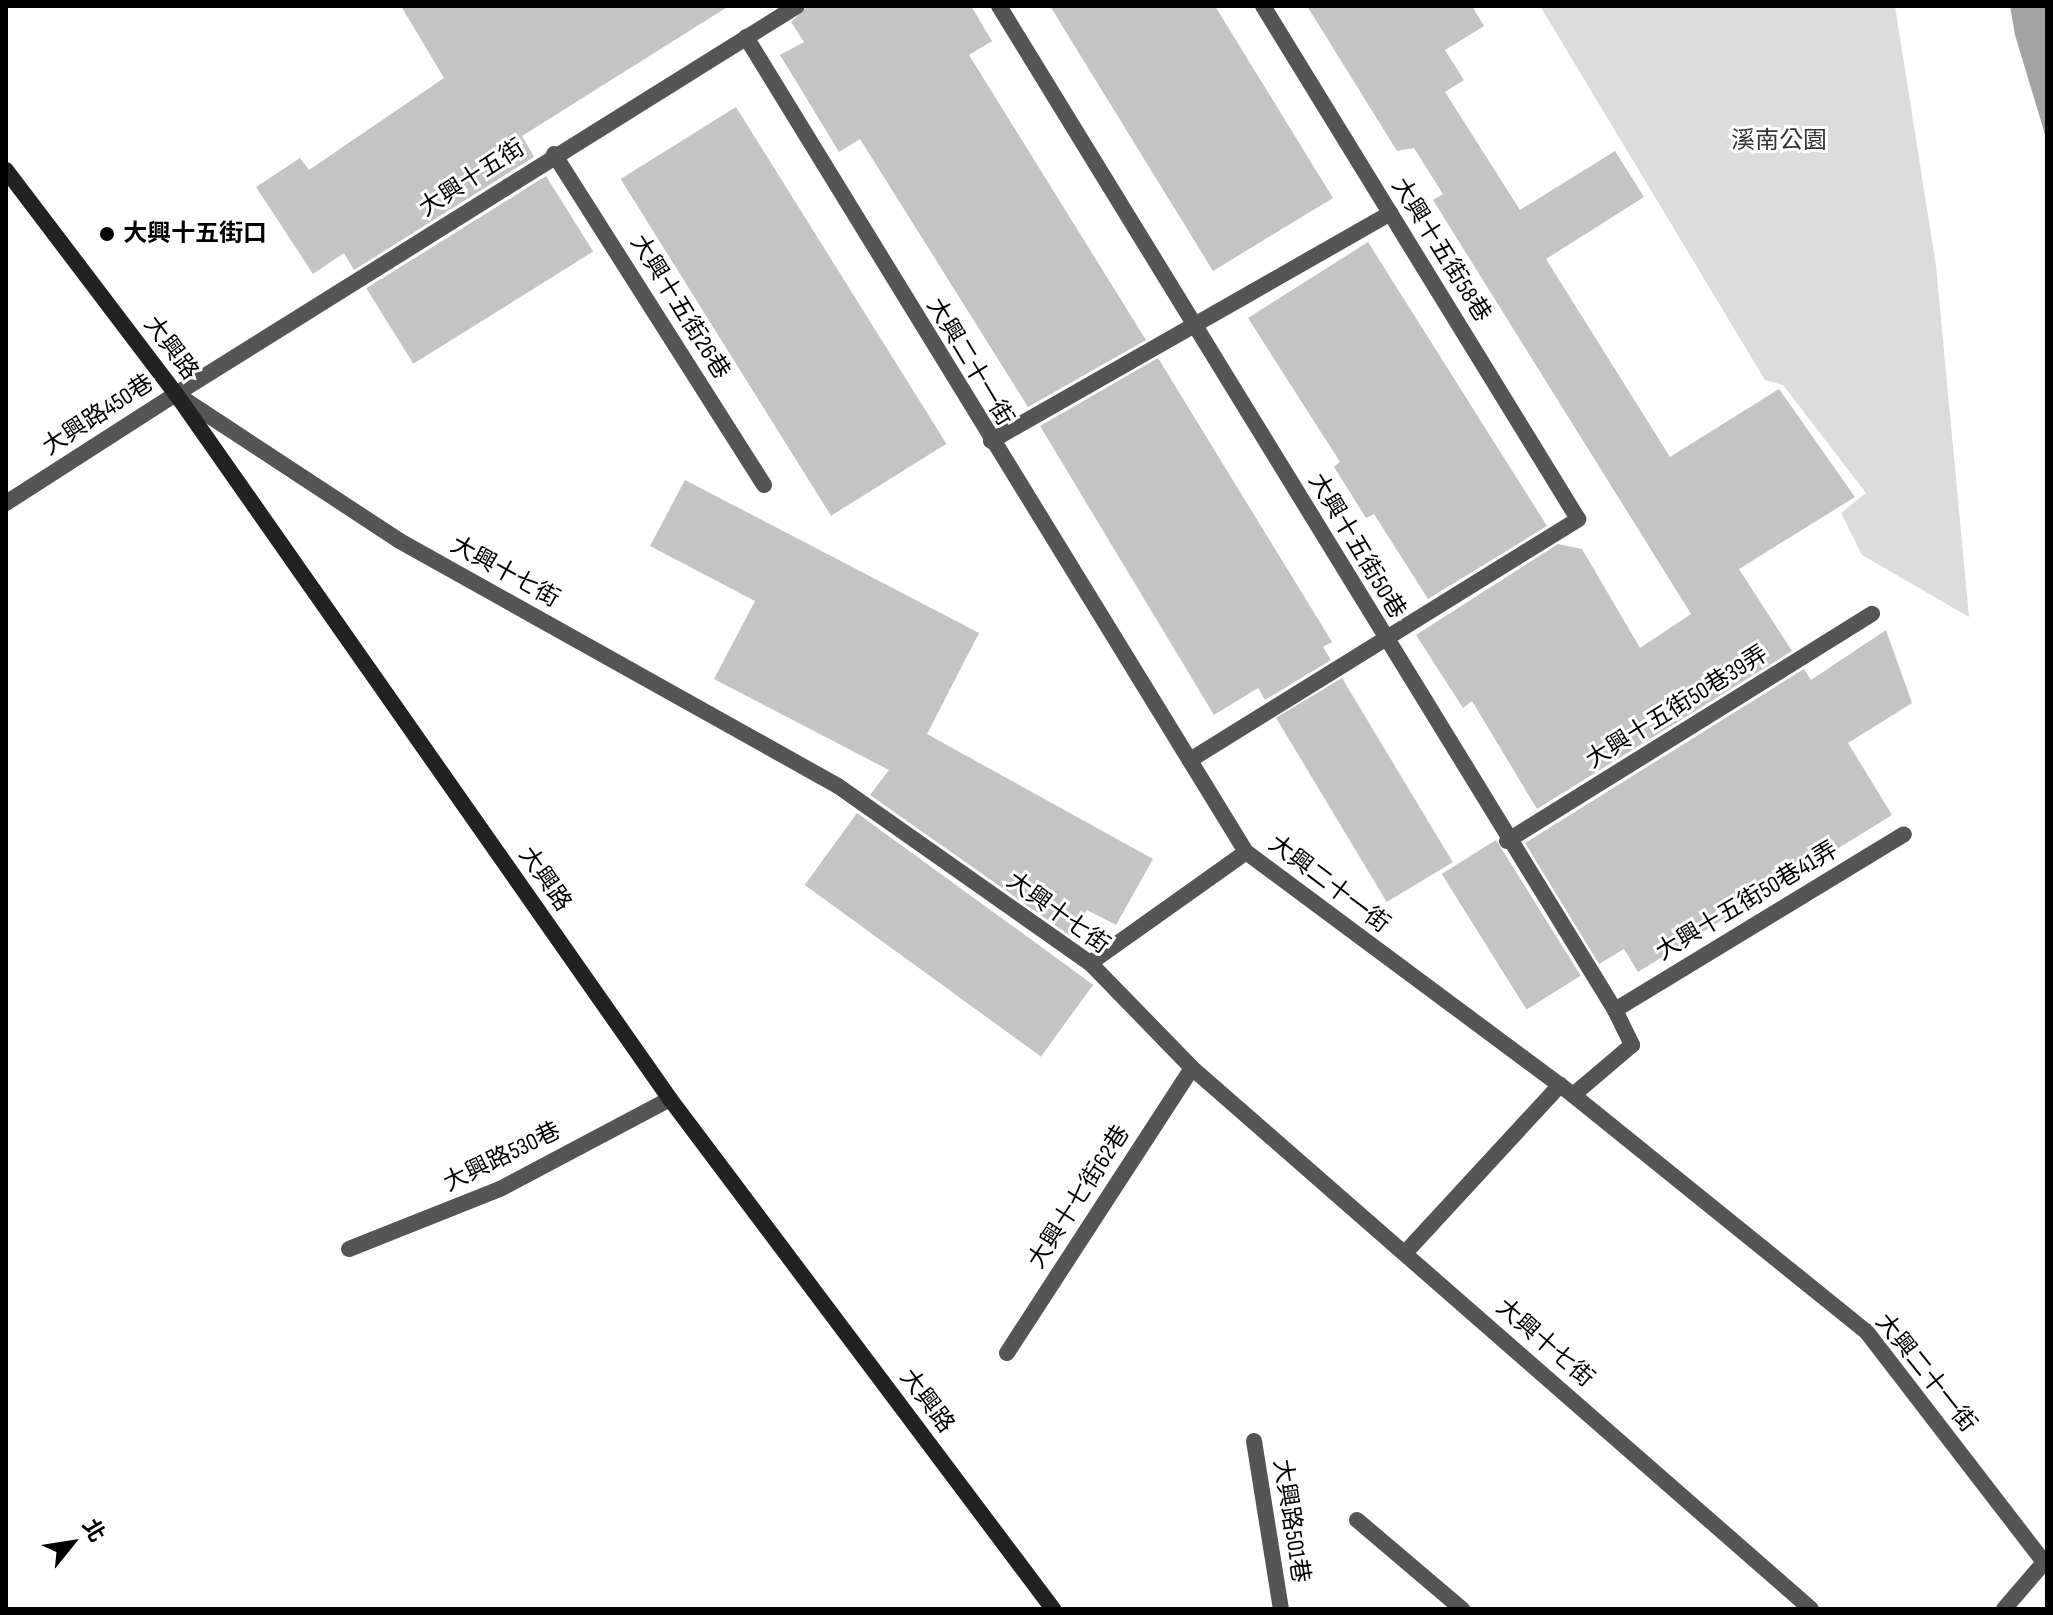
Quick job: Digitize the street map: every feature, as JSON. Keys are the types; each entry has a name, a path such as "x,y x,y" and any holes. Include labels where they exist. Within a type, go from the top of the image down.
{"main road":[{"name":"大興路","path":"6,170 176,394 670,1099 1053,1609"}],"street":[{"name":"大興十五街","path":"176,394 554,154 797,6"},
{"name":"大興十五街50巷","path":"999,6 1197,324 1507,841 1615,1010 1632,1045 1566,1090"},
{"name":"大興十五街58巷","path":"1263,6 1578,519 1385,638"},
{"name":"大興二十一街","path":"746,37 991,441 1246,852 1566,1090 1866,1331 2046,1562"},
{"name":"大興十五街26巷","path":"554,154 764,485"},
{"path":"991,441 1390,213"},
{"name":"大興路450巷","path":"6,503 176,394"},
{"name":"大興十七街","path":"176,394 398,540 838,786 1090,963 1192,1068 1811,1609"},
{"name":"大興十五街50巷39弄","path":"1507,841 1872,614"},
{"path":"1190,760 1385,638"},
{"name":"大興十五街50巷41弄","path":"1615,1010 1904,834"},
{"path":"1090,963 1246,852"},
{"name":"大興十七街62巷","path":"1007,1353 1192,1068"},
{"path":"1405,1253 1566,1090"},
{"name":"大興路530巷","path":"349,1249 500,1189 670,1099"},
{"name":"大興路501巷","path":"1254,1441 1281,1609"},
{"path":"1357,1520 1462,1609"},
{"path":"2004,1609 2046,1562"}],"green space":[{"name":"溪南公園","path":"1540,6 1895,6 1936,266 1969,617 1862,555 1841,513 1866,493 1783,385 1765,380"}],"shaded area":[{"path":"2010,6 2047,6 2047,141 2015,35"}],"building":[{"path":"401,6 729,6 522,136 534,157 354,270 344,253 313,274 256,187 300,158 309,170 444,78"},
{"path":"808,6 971,6 992,41 969,55 1146,340 1028,407 860,139 839,152 780,55 804,42 791,22"},
{"path":"1050,6 1215,6 1333,198 1213,271"},
{"path":"1307,6 1472,6 1484,26 1445,50 1464,80 1445,92 1520,210 1615,151 1644,197 1546,259 1670,457 1779,389 1855,497 1739,569 1792,651 1537,809 1472,701 1463,708 1416,635 1558,544 1582,549 1640,648 1691,614 1433,200 1443,194 1414,148 1397,151"},
{"path":"736,107 946,444 831,516 621,179"},
{"path":"546,176 593,251 413,364 366,288"},
{"path":"1368,242 1547,526 1428,599 1374,514 1366,518 1334,467 1340,462 1248,318"},
{"path":"1158,358 1332,642 1323,647 1331,660 1265,700 1258,688 1214,715 1040,426"},
{"path":"685,480 979,633 927,734 1153,859 1116,925 1087,910 1069,935 870,795 889,770 714,679 755,601 650,546"},
{"path":"1886,630 1912,703 1848,743 1892,815 1638,972 1624,949 1599,964 1525,843 1804,669 1811,680"},
{"path":"1342,678 1453,862 1387,902 1276,718"},
{"path":"857,813 1093,985 1041,1057 805,885"},
{"path":"1496,840 1581,976 1527,1010 1442,874"}],"place":[{"name":"大興十五街口","path":"107,234"}]}
